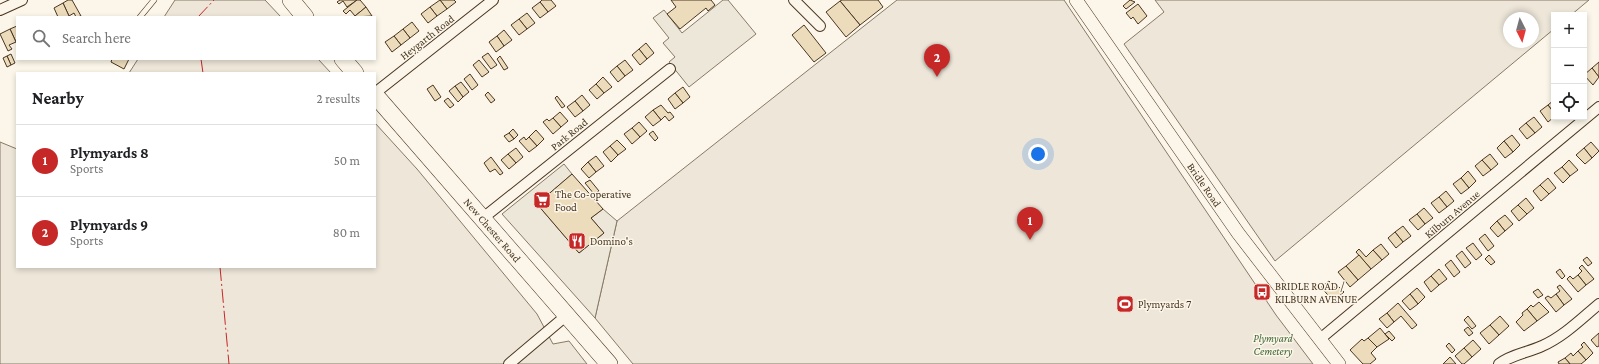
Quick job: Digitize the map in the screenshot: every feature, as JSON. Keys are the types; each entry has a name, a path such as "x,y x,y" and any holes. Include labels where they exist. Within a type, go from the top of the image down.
{"highway":[{"path":"291,0 304,16"},
{"path":"344,60 354,72"},
{"name":"New Chester Road","path":"376,95 609,364"}],"street":[{"path":"0,10 22,0"},
{"name":"Heygarth Road","path":"376,93 493,0"},
{"path":"794,0 820,26"},
{"name":"Bridle Road","path":"1076,0 1238,233 1339,364"},
{"name":"Park Road","path":"483,218 670,69"},
{"name":"Kilburn Avenue","path":"1320,339 1599,107"},
{"path":"1499,364 1507,358 1542,346 1566,332 1599,304"},
{"path":"509,364 567,315"}],"lane":[{"path":"141,16 154,0"}],"green space":[{"path":"175,0 265,0 280,16 165,16"},
{"name":"Plymyard Cemetery","path":"897,0 1064,0 1276,315 1313,364 633,364 595,318 617,221"},
{"path":"1155,0 1589,0 1575,12 1551,12 1551,31 1539,41 1539,12 1503,12 1503,48 1531,48 1275,261 1124,44 1164,12"},
{"path":"137,60 319,60 330,72 130,72"},
{"path":"376,124 417,169 537,314 553,344 569,341 587,364 0,364 0,142 16,149 16,268 376,268"}],"shaded area":[{"path":"723,0 728,0 756,34 689,87 669,62 675,57 663,43 669,38 653,18 664,10 682,33"},
{"path":"564,164 572,174 537,204 579,253 604,233 591,218 603,209 617,221 595,318 502,214"}],"building":[{"path":"68,0 72,0 81,16 76,16 74,13 69,16 63,3"},
{"path":"340,0 357,0 347,7 343,1 339,4 337,2"},
{"path":"357,0 360,0 366,7 355,16 350,10 346,14 343,11"},
{"path":"440,0 454,0 456,2 447,9"},
{"path":"440,0 447,9 437,16 430,7"},
{"path":"542,0 551,0 556,6 548,12 540,2"},
{"path":"671,0 711,0 715,5 708,11 706,8 680,29 667,14 676,7"},
{"path":"878,0 883,7 860,25 840,1"},
{"path":"1130,0 1135,2 1126,9 1123,6"},
{"path":"840,1 860,25 846,37 826,12"},
{"path":"540,2 548,12 540,18 532,8"},
{"path":"63,3 69,16 58,16 54,8"},
{"path":"1138,4 1147,16 1138,24 1133,17 1131,19 1126,13"},
{"path":"366,7 372,16 355,16"},
{"path":"430,7 437,16 428,23 421,14"},
{"path":"527,13 535,23 527,29 519,19"},
{"path":"519,19 527,29 519,35 511,25"},
{"path":"412,22 419,31 410,38 403,29"},
{"path":"804,25 826,53 814,62 792,35"},
{"path":"16,26 16,42 10,29"},
{"path":"10,29 16,42 9,45 12,49 8,51 0,34"},
{"path":"403,29 410,38 401,45 394,36"},
{"path":"504,30 512,40 504,46 497,36"},
{"path":"394,36 401,45 392,52 385,42"},
{"path":"497,36 504,46 496,52 489,42"},
{"path":"646,43 654,53 647,59 639,49"},
{"path":"639,49 647,59 640,65 632,55"},
{"path":"488,53 497,65 491,69 482,57"},
{"path":"11,54 15,63 11,65 7,56"},
{"path":"7,56 11,65 7,67 3,58"},
{"path":"500,56 508,68 504,70 497,59"},
{"path":"112,60 128,60 124,69 111,62"},
{"path":"479,60 489,72 482,77 473,65"},
{"path":"625,60 633,70 625,76 617,66"},
{"path":"1599,62 1599,77 1592,68"},
{"path":"617,66 625,76 618,82 610,72"},
{"path":"1592,68 1599,77 1593,85 1587,78 1587,72"},
{"path":"470,74 478,85 472,90 464,79"},
{"path":"603,77 612,87 604,93 596,84"},
{"path":"461,82 469,92 463,97 455,86"},
{"path":"596,84 604,93 597,99 589,90"},
{"path":"433,85 441,97 435,101 427,89"},
{"path":"455,86 463,97 458,102 449,91"},
{"path":"683,87 690,97 683,103 675,93"},
{"path":"488,92 495,100 491,103 485,95"},
{"path":"675,93 683,103 675,109 668,99"},
{"path":"582,95 590,105 583,111 575,101"},
{"path":"557,96 565,106 562,108 555,98"},
{"path":"448,98 454,105 450,108 444,101"},
{"path":"575,101 583,111 575,117 567,107"},
{"path":"661,105 674,117 669,121 665,116 661,120 653,110"},
{"path":"1548,105 1551,109 1551,120 1548,122 1540,111"},
{"path":"653,110 661,120 653,126 645,117"},
{"path":"560,112 568,121 561,127 553,118"},
{"path":"1534,117 1542,127 1535,133 1526,123"},
{"path":"553,118 561,127 553,134 543,122 547,119 549,121"},
{"path":"639,122 647,131 640,137 632,128"},
{"path":"1526,123 1535,133 1527,139 1519,129"},
{"path":"632,128 640,137 632,144 624,134"},
{"path":"513,129 518,135 514,139 509,133"},
{"path":"536,130 544,139 537,146 529,137"},
{"path":"653,131 658,138 655,141 649,134"},
{"path":"509,133 514,139 509,142 504,136"},
{"path":"1512,135 1520,145 1513,152 1504,141"},
{"path":"524,137 526,140 529,137 537,146 529,152 519,141"},
{"path":"617,140 626,149 618,155 610,146"},
{"path":"1504,141 1513,152 1505,158 1497,148"},
{"path":"1591,142 1599,151 1592,158 1584,148"},
{"path":"610,146 618,155 611,162 603,152"},
{"path":"516,148 523,157 516,163 508,154"},
{"path":"1584,148 1592,158 1585,164 1576,155"},
{"path":"508,154 516,163 509,169 501,160"},
{"path":"1490,154 1498,164 1491,170 1482,160"},
{"path":"596,156 604,166 596,172 588,162"},
{"path":"491,157 503,173 500,175 495,169 490,172 484,163"},
{"path":"1482,160 1491,170 1483,176 1475,166"},
{"path":"1569,160 1578,170 1570,176 1562,167"},
{"path":"588,162 596,172 589,178 581,169"},
{"path":"1562,167 1570,176 1563,183 1554,173"},
{"path":"1468,171 1476,181 1469,188 1461,178"},
{"path":"572,174 603,209 591,218 604,233 579,253 537,204"},
{"path":"1461,178 1469,188 1461,194 1453,184"},
{"path":"1548,178 1556,188 1549,194 1540,185"},
{"path":"590,180 599,191 594,194 585,183"},
{"path":"1540,185 1549,194 1541,201 1533,191"},
{"path":"1446,191 1454,201 1447,207 1439,197"},
{"path":"1439,197 1447,207 1439,213 1431,203"},
{"path":"1526,198 1534,208 1527,214 1518,205"},
{"path":"1518,205 1527,214 1519,221 1511,211"},
{"path":"1424,208 1433,218 1425,224 1417,214"},
{"path":"1417,214 1425,224 1418,230 1409,220"},
{"path":"1505,215 1513,224 1505,231 1497,221"},
{"path":"1497,221 1505,231 1498,237 1490,228"},
{"path":"1403,226 1411,236 1403,242 1395,232"},
{"path":"1395,232 1403,242 1396,248 1388,238"},
{"path":"1485,234 1494,246 1488,251 1479,239"},
{"path":"1473,243 1482,255 1476,260 1466,248"},
{"path":"1381,244 1389,254 1382,260 1373,250"},
{"path":"1359,249 1366,257 1373,250 1382,260 1371,269 1356,252"},
{"path":"1462,251 1471,263 1465,268 1456,256"},
{"path":"1359,255 1371,269 1358,280 1346,266"},
{"path":"1489,255 1495,262 1491,265 1485,259"},
{"path":"1587,257 1592,263 1588,266 1583,260"},
{"path":"1451,260 1460,272 1454,277 1445,265"},
{"path":"1582,265 1594,279 1586,285 1578,275 1582,271 1579,268"},
{"path":"1346,266 1358,280 1350,287 1338,272"},
{"path":"1439,269 1447,279 1439,285 1431,276"},
{"path":"1560,269 1565,276 1562,279 1556,272"},
{"path":"1578,275 1586,285 1578,292 1567,279 1570,276 1573,279"},
{"path":"1431,276 1439,285 1431,292 1424,282"},
{"path":"1329,281 1335,288 1338,286 1344,292 1333,301 1321,287"},
{"path":"1560,285 1572,299 1564,305 1556,294 1560,291 1557,287"},
{"path":"1417,288 1425,297 1418,304 1410,294"},
{"path":"1538,289 1543,295 1538,298 1533,292"},
{"path":"1410,294 1418,304 1410,310 1402,301"},
{"path":"1556,294 1564,305 1556,312 1545,298 1548,296 1551,298"},
{"path":"1539,302 1549,312 1537,321 1527,309 1531,305 1533,307"},
{"path":"1398,303 1417,325 1412,329 1401,316 1394,322 1387,313"},
{"path":"1527,309 1537,321 1524,331 1516,322 1523,315 1522,313"},
{"path":"1387,313 1394,322 1387,328 1379,319"},
{"path":"1468,316 1476,326 1472,329 1464,320"},
{"path":"1500,316 1509,326 1499,335 1490,325"},
{"path":"1490,325 1499,335 1489,344 1480,333"},
{"path":"1468,327 1473,333 1469,336 1464,330"},
{"path":"1380,328 1389,339 1377,347 1368,338"},
{"path":"1389,331 1395,338 1392,341 1385,334"},
{"path":"1599,333 1599,346 1597,347 1591,340"},
{"path":"1368,338 1377,347 1371,353 1376,359 1370,364 1363,364 1350,350 1362,339 1364,341"},
{"path":"1473,340 1481,349 1472,357 1464,348"},
{"path":"1584,342 1593,353 1586,360 1578,351 1583,347 1581,345"},
{"path":"1449,343 1455,350 1452,353 1446,346"},
{"path":"1464,348 1472,357 1462,364 1455,356"},
{"path":"1578,351 1586,360 1581,364 1570,364 1565,358 1571,353 1573,356"},
{"path":"1450,357 1456,364 1443,364"},
{"path":"1565,358 1570,364 1559,364 1558,362"}],"power":[{"path":"199,16 214,0"},
{"path":"201,60 203,72"},
{"path":"220,268 229,364"}],"place":[{"name":"Plymyards 9","path":"937,77"},
{"name":"The Co-operative Food","path":"542,200"},
{"name":"Plymyards 8","path":"1030,240"},
{"name":"Domino's","path":"577,241"},
{"name":"BRIDLE ROAD / KILBURN AVENUE","path":"1262,292"},
{"name":"Plymyards 7","path":"1125,304"}]}
